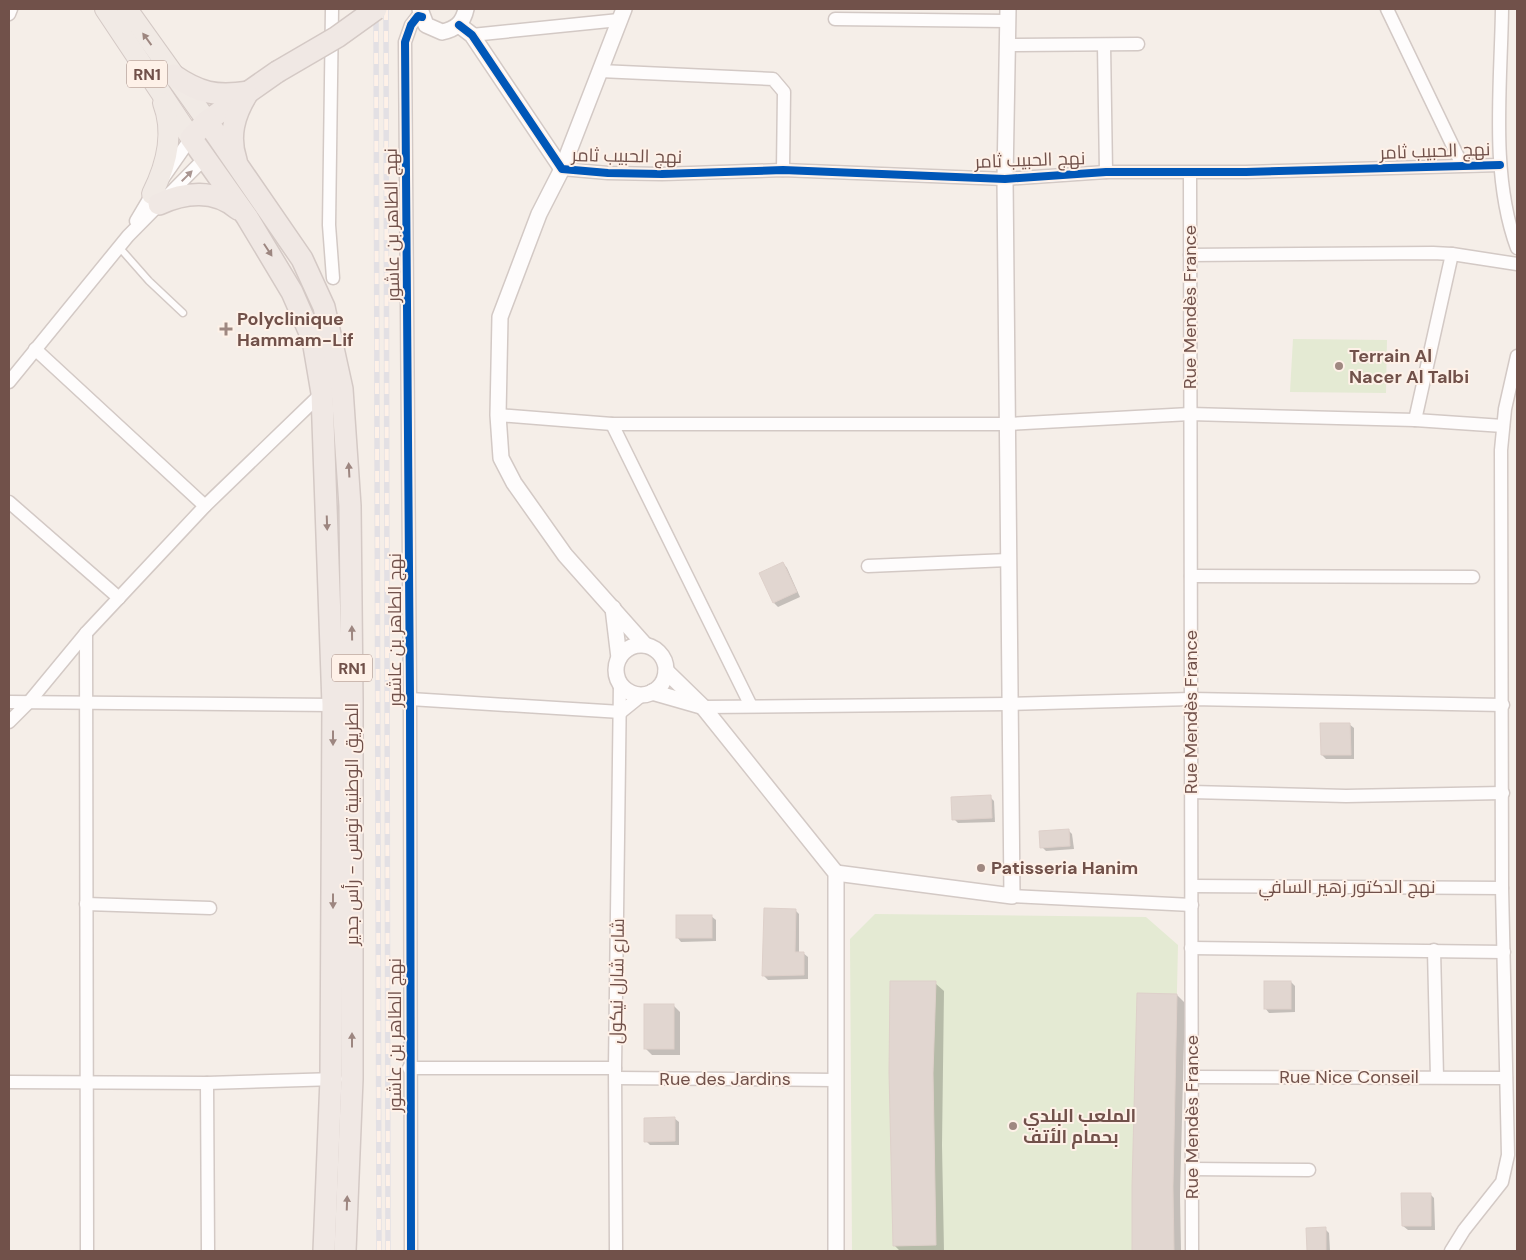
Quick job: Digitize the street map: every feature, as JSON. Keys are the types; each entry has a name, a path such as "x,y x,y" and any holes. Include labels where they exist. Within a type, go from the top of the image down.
{"highway":[{"path":"191,138 207,122 248,92 277,72 337,37 376,9"},
{"path":"173,75 189,86 208,93 228,95 248,92"},
{"path":"240,170 233,151 232,130 237,110 248,92"},
{"name":"الطريق الوطنية تونس - رأس جدير","path":"207,122 302,259 324,307 342,388 350,506 352,1079 345,1251"},
{"name":"الطريق الوطنية تونس - رأس جدير","path":"191,138 247,217 292,292 313,340 322,392 333,705 331,1079 324,1251"},
{"path":"205,158 221,143"},
{"path":"156,199 196,193 215,196 232,204 247,217"}],"main road":[{"name":"الطريق الوطنية تونس - رأس جدير","path":"105,9 191,138"},
{"name":"الطريق الوطنية تونس - رأس جدير","path":"127,9 207,122"},
{"path":"155,85 164,106 168,128 168,151 156,199"}],"street":[{"path":"9,14 12,9"},
{"path":"332,9 329,225 333,278"},
{"path":"421,13 434,30 442,32 459,25 464,18 466,9"},
{"path":"1387,9 1462,165"},
{"path":"1502,9 1500,165 1506,210 1517,248"},
{"name":"نهج الطاهر بن عاشور","path":"411,1251 409,1068 410,699 405,42 411,25 421,13"},
{"path":"472,35 621,14 562,169 539,214 500,317 498,415 501,458 514,482 565,555 645,645 655,649 662,656 666,671 703,707 836,873 834,1080 836,1251"},
{"path":"835,19 875,14 1008,15 1005,179 1008,704 1012,896"},
{"path":"459,25 472,35 562,169"},
{"path":"1008,45 1138,44"},
{"path":"1104,45 1106,172"},
{"path":"600,71 773,79 784,92 783,170"},
{"path":"9,382 156,199 191,138"},
{"path":"156,199 205,158"},
{"name":"نهج الحبيب ثامر","path":"562,169 626,173 783,170 1005,179 1106,172 1190,173 1500,165"},
{"name":"Rue Mendès France","path":"1190,173 1192,1251"},
{"path":"1190,255 1452,254 1517,264"},
{"path":"1415,420 1452,254"},
{"path":"35,349 205,506"},
{"path":"1451,1251 1464,1230 1502,1182 1508,1156 1502,888 1503,705 1500,576 1503,426 1517,356"},
{"path":"9,722 19,702 205,506 322,392"},
{"path":"498,415 612,424 1007,424 1190,414 1415,420 1503,426"},
{"path":"612,424 751,706"},
{"path":"9,502 119,598"},
{"path":"868,566 1008,560"},
{"path":"1191,576 1473,577"},
{"path":"613,608 619,658 616,673 620,683 632,693 647,693 703,707 1008,704 1191,699 1503,705"},
{"path":"86,632 86,1251"},
{"path":"619,658 630,647 645,645"},
{"path":"410,699 621,712 663,681 666,671"},
{"name":"شارع شارل نيكول","path":"616,1251 620,683"},
{"path":"9,691 19,702 333,705"},
{"path":"1191,792 1346,796 1503,793"},
{"path":"836,873 1012,896 1192,905"},
{"name":"نهج الدكتور زهير السافي","path":"1192,886 1502,888"},
{"path":"86,904 210,908"},
{"path":"1191,948 1504,952"},
{"path":"1434,950 1437,1077"},
{"name":"Rue des Jardins","path":"409,1068 834,1080"},
{"name":"Rue Nice Conseil","path":"1192,1077 1506,1078"},
{"path":"9,1082 207,1083 352,1079"},
{"path":"207,1083 208,1251"},
{"path":"1192,1169 1309,1170"}],"lane":[{"path":"119,247 149,281 183,313"}],"green space":[{"name":"Terrain Al Nacer Al Talbi","path":"1293,339 1387,340 1386,393 1290,392"},
{"name":"الملعب البلدي بحمام الأتف","path":"875,914 1146,917 1178,945 1173,1171 1174,1251 852,1251 850,939"}],"building":[{"path":"783,562 797,592 773,603 759,573"},
{"path":"1320,723 1350,723 1351,755 1321,755"},
{"path":"991,795 992,818 952,820 951,797"},
{"path":"1069,829 1070,846 1040,848 1039,831"},
{"path":"764,908 796,909 795,952 804,952 804,975 762,976"},
{"path":"676,915 712,915 712,938 676,938"},
{"path":"890,981 936,981 933,1073 936,1245 893,1246 889,1072"},
{"path":"1264,981 1291,981 1291,1009 1264,1009"},
{"path":"1137,993 1177,994 1173,1186 1174,1251 1132,1251"},
{"path":"644,1004 674,1004 674,1049 644,1049"},
{"path":"675,1117 675,1141 644,1142 644,1118"},
{"path":"1401,1193 1431,1193 1431,1226 1402,1226"},
{"path":"1326,1227 1326,1251 1307,1251 1306,1228"}],"railway":[{"path":"376,9 379,1251"},
{"path":"386,9 388,1251"}],"cycle path":[{"path":"411,1251 410,699 405,42 411,25 418,16 422,17"},
{"path":"459,25 472,35 562,169 608,173 662,174 783,170 1005,179 1106,172 1246,172 1500,165"}],"place":[{"name":"Polyclinique Hammam-Lif","path":"226,329"},
{"name":"Terrain Al Nacer Al Talbi","path":"1339,366"},
{"name":"Patisseria Hanim","path":"981,868"},
{"name":"الملعب البلدي بحمام الأتف","path":"1013,1126"}]}
